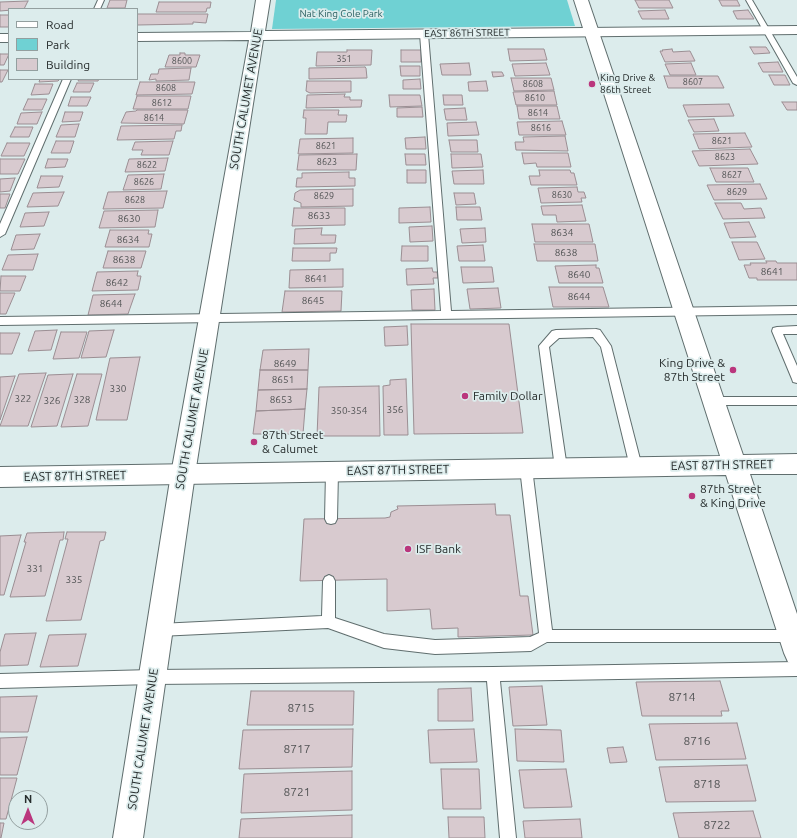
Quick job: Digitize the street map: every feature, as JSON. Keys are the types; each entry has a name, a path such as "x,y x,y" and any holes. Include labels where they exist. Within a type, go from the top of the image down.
{"street":[{"name":"SOUTH CALUMET AVENUE","path":"128,838 183,474 263,0"},
{"path":"581,0 794,645"},
{"name":"EAST 86TH STREET","path":"138,37 797,30"},
{"name":"EAST 87TH STREET","path":"0,477 797,464"}],"lane":[{"path":"749,0 797,83"},
{"path":"424,34 446,314"},
{"path":"0,234 67,80"},
{"path":"0,321 797,310"},
{"path":"797,330 777,331 797,379"},
{"path":"561,468 544,346 556,334 596,333 606,346 636,467"},
{"path":"714,402 797,402"},
{"path":"526,468 546,636"},
{"path":"330,519 332,472"},
{"path":"328,622 329,581"},
{"path":"159,630 328,622 384,641 435,647 531,644 546,636 794,645"},
{"path":"0,681 152,677 493,674 797,669"},
{"path":"493,674 508,838"}],"green space":[{"name":"Nat King Cole Park","path":"276,0 567,0 575,26 272,29"}],"building":[{"path":"110,0 127,0 125,8 107,8"},
{"path":"635,0 669,0 673,8 639,8"},
{"path":"719,0 737,0 740,6 722,6"},
{"path":"28,1 24,8 8,8 8,10 0,11 0,2"},
{"path":"159,2 211,2 210,8 207,8 206,12 156,12"},
{"path":"665,10 669,19 642,19 638,11"},
{"path":"748,10 754,19 737,19 733,11"},
{"path":"138,14 208,14 206,23 193,22 193,24 138,25"},
{"path":"0,15 8,15 8,27 0,27"},
{"path":"750,47 766,47 770,53 754,54"},
{"path":"508,49 544,49 547,60 510,61"},
{"path":"672,49 673,52 690,51 695,61 665,62 660,51"},
{"path":"347,50 372,50 371,65 316,66 317,52 347,52"},
{"path":"401,50 421,50 421,62 401,62"},
{"path":"180,53 185,53 185,55 200,55 196,67 165,67 169,55 180,55"},
{"path":"0,54 8,54 4,65 0,65"},
{"path":"778,62 783,72 763,72 758,63"},
{"path":"469,63 471,75 442,75 440,64"},
{"path":"546,63 550,75 515,76 512,64"},
{"path":"691,63 696,75 670,75 665,64"},
{"path":"400,66 420,66 420,76 401,76"},
{"path":"365,67 367,78 309,79 309,68"},
{"path":"191,68 189,80 149,80 151,74 158,74 159,69"},
{"path":"0,70 8,70 2,82 0,82"},
{"path":"492,72 502,72 504,76 493,77"},
{"path":"769,75 785,75 790,85 774,85"},
{"path":"664,76 718,76 724,88 668,88"},
{"path":"511,78 551,78 554,90 514,91"},
{"path":"420,79 421,89 403,89 403,80"},
{"path":"40,80 59,80 58,81 39,82"},
{"path":"78,80 98,80 98,81"},
{"path":"307,81 351,81 351,92 310,93 306,91"},
{"path":"486,81 488,91 469,91 468,82"},
{"path":"140,82 195,82 192,94 136,95"},
{"path":"77,83 94,83 90,92 73,92"},
{"path":"35,84 53,84 49,94 31,95"},
{"path":"554,91 557,105 516,105 513,92"},
{"path":"345,94 344,97 350,97 350,100 362,100 361,107 306,108 307,95"},
{"path":"389,95 420,95 422,106 390,107"},
{"path":"443,95 462,95 463,105 444,105"},
{"path":"137,96 191,96 188,109 133,109"},
{"path":"71,97 91,97 87,106 68,106"},
{"path":"28,99 47,99 42,110 23,110"},
{"path":"782,102 797,102 797,110 787,110"},
{"path":"729,104 734,116 688,117 683,105"},
{"path":"517,106 557,106 560,119 519,119"},
{"path":"422,107 423,117 397,117 397,108"},
{"path":"465,108 467,120 446,120 444,109"},
{"path":"137,110 188,110 184,124 121,123 126,112"},
{"path":"304,110 339,110 338,115 347,115 346,122 328,122 327,134 305,134 306,118 303,118"},
{"path":"42,112 37,124 17,124 21,113"},
{"path":"65,112 83,112 80,121 62,122"},
{"path":"714,119 719,131 694,132 688,120"},
{"path":"562,121 566,135 519,135 517,122"},
{"path":"476,122 479,135 448,136 447,123"},
{"path":"79,124 75,137 56,137 61,125"},
{"path":"182,125 181,131 176,131 174,139 117,140 121,126"},
{"path":"15,127 33,127 29,137 10,137"},
{"path":"745,133 752,147 699,149 693,134"},
{"path":"565,136 568,151 516,150 515,142 524,142 523,137"},
{"path":"425,137 426,149 406,149 405,138"},
{"path":"353,138 353,153 298,154 300,139"},
{"path":"449,140 477,140 478,152 451,152"},
{"path":"56,141 74,141 70,153 51,153"},
{"path":"173,141 169,155 141,155 143,150 132,150 135,142"},
{"path":"7,143 30,143 24,156 1,156"},
{"path":"750,149 758,164 699,166 692,151"},
{"path":"522,153 568,153 571,167 537,167 536,163 524,164"},
{"path":"357,154 356,170 297,170 299,155"},
{"path":"405,154 425,154 426,165 406,165"},
{"path":"451,154 481,154 483,167 452,168"},
{"path":"168,158 165,171 125,172 129,159"},
{"path":"0,159 25,159 18,174 0,174"},
{"path":"48,159 68,159 65,167 45,168"},
{"path":"710,168 748,168 754,182 716,182"},
{"path":"407,170 426,170 426,183 407,183"},
{"path":"483,170 484,184 454,184 452,171"},
{"path":"539,170 570,170 571,173 574,173 577,185 531,185 529,176 540,176"},
{"path":"349,172 349,178 355,178 355,186 296,187 297,178 302,178 302,173"},
{"path":"164,174 161,189 123,190 128,175"},
{"path":"41,176 63,176 59,187 37,188"},
{"path":"15,178 10,191 0,192 0,179"},
{"path":"760,184 767,199 714,200 707,185"},
{"path":"577,187 578,192 584,192 586,198 581,198 582,202 541,203 538,188"},
{"path":"353,189 353,206 301,207 301,203 294,200 295,193 300,190"},
{"path":"167,191 163,208 103,209 108,192"},
{"path":"64,192 58,206 27,207 33,193"},
{"path":"454,193 474,193 476,204 456,205"},
{"path":"0,194 10,194 5,208 0,208"},
{"path":"715,203 741,203 744,209 761,208 765,218 723,219"},
{"path":"582,205 586,221 557,222 556,215 543,215 541,206"},
{"path":"430,207 431,222 399,223 399,208"},
{"path":"456,207 480,207 482,220 457,220"},
{"path":"294,208 345,208 345,225 292,226"},
{"path":"158,210 155,227 99,228 104,211"},
{"path":"49,212 44,226 20,227 25,213"},
{"path":"749,222 756,237 730,238 724,223"},
{"path":"532,224 589,224 593,242 535,242"},
{"path":"432,226 433,241 410,242 409,227"},
{"path":"322,228 321,235 336,235 335,243 294,244 295,229"},
{"path":"485,228 486,242 462,243 460,229"},
{"path":"110,230 149,230 148,234 152,234 149,247 105,247"},
{"path":"40,234 34,249 11,250 16,235"},
{"path":"732,242 757,242 765,259 739,260"},
{"path":"534,244 595,244 598,261 537,261"},
{"path":"483,245 485,261 459,261 457,246"},
{"path":"402,246 428,246 428,261 401,261"},
{"path":"293,248 337,248 336,253 330,253 330,261 292,261"},
{"path":"108,251 146,251 141,268 103,268"},
{"path":"38,254 33,270 2,270 8,255"},
{"path":"766,261 776,261 777,263 797,263 797,280 757,280 757,278 749,278 744,265 751,265 750,263 767,263"},
{"path":"596,265 596,268 599,268 603,283 559,283 555,266"},
{"path":"461,267 492,267 494,282 463,283"},
{"path":"432,268 433,272 437,272 438,278 433,278 434,284 407,285 406,269"},
{"path":"343,269 343,287 289,288 290,270"},
{"path":"138,271 137,276 141,276 138,290 92,291 97,272"},
{"path":"1,276 26,276 20,291 0,291"},
{"path":"549,287 603,287 609,307 553,307"},
{"path":"498,288 501,308 470,309 467,289"},
{"path":"434,289 435,310 412,310 411,290"},
{"path":"285,291 342,291 341,311 282,312"},
{"path":"0,293 15,293 6,314 0,314"},
{"path":"135,294 128,314 88,315 93,295"},
{"name":"Family Dollar","path":"411,324 509,324 523,433 414,434"},
{"path":"407,326 408,345 385,346 384,327"},
{"path":"57,330 51,350 28,351 35,331"},
{"path":"114,330 106,357 81,358 89,331"},
{"path":"61,332 87,332 79,358 53,359"},
{"path":"0,333 20,333 12,354 0,354"},
{"path":"309,349 308,370 260,370 263,350"},
{"path":"140,357 127,420 96,420 110,358"},
{"path":"260,370 308,370 307,389 258,390"},
{"path":"46,373 28,426 0,426 19,374"},
{"path":"73,374 57,426 31,427 48,375"},
{"path":"77,374 102,374 88,426 61,427"},
{"path":"15,376 0,420 0,377"},
{"path":"406,379 408,435 384,435 383,386 390,385 390,380"},
{"path":"379,386 380,436 317,436 319,387"},
{"path":"307,389 305,409 256,411 258,390"},
{"path":"305,409 303,434 253,434 256,411"},
{"name":"ISF Bank","path":"495,504 496,515 510,515 520,596 528,596 533,635 458,637 458,628 432,629 430,609 387,611 387,579 300,581 304,519 385,518 390,517 391,512 398,509 397,506"},
{"path":"64,532 63,540 60,540 45,596 10,597 26,542 24,542 27,533"},
{"path":"67,532 106,532 104,540 100,541 81,620 46,621 68,539 65,539"},
{"path":"21,535 4,595 0,595 0,536"},
{"path":"36,633 28,665 0,666 0,652 5,634"},
{"path":"86,634 78,666 40,667 49,635"},
{"path":"720,681 729,711 721,711 722,716 642,716 636,682"},
{"path":"542,686 547,725 513,726 509,687"},
{"path":"471,688 473,721 438,721 438,689"},
{"path":"251,691 354,691 353,725 247,725"},
{"path":"37,696 28,732 0,732 0,697"},
{"path":"737,723 746,759 656,760 649,724"},
{"path":"353,729 352,767 239,769 243,730"},
{"path":"474,729 477,762 430,763 428,730"},
{"path":"515,729 561,730 564,762 517,761"},
{"path":"27,737 17,775 0,775 0,738"},
{"path":"623,747 627,762 610,763 607,748"},
{"path":"747,765 756,801 666,802 659,767"},
{"path":"441,769 479,769 481,809 443,809"},
{"path":"566,769 572,807 524,808 519,770"},
{"path":"352,771 352,810 241,813 244,774"},
{"path":"0,778 17,778 14,790 8,790 8,812 6,819 0,819"},
{"path":"753,811 761,838 679,838 673,813"},
{"path":"352,815 352,838 239,838 241,819"},
{"path":"448,817 484,817 485,838 449,838"},
{"path":"580,819 582,838 525,838 523,821"},
{"path":"0,823 4,823 1,838 0,838"}],"place":[{"name":"King Drive & 86th Street","path":"592,84"},
{"name":"King Drive & 87th Street","path":"733,370"},
{"name":"Family Dollar","path":"465,396"},
{"name":"87th Street & Calumet","path":"254,442"},
{"name":"87th Street & King Drive","path":"692,496"},
{"name":"ISF Bank","path":"408,549"}]}
